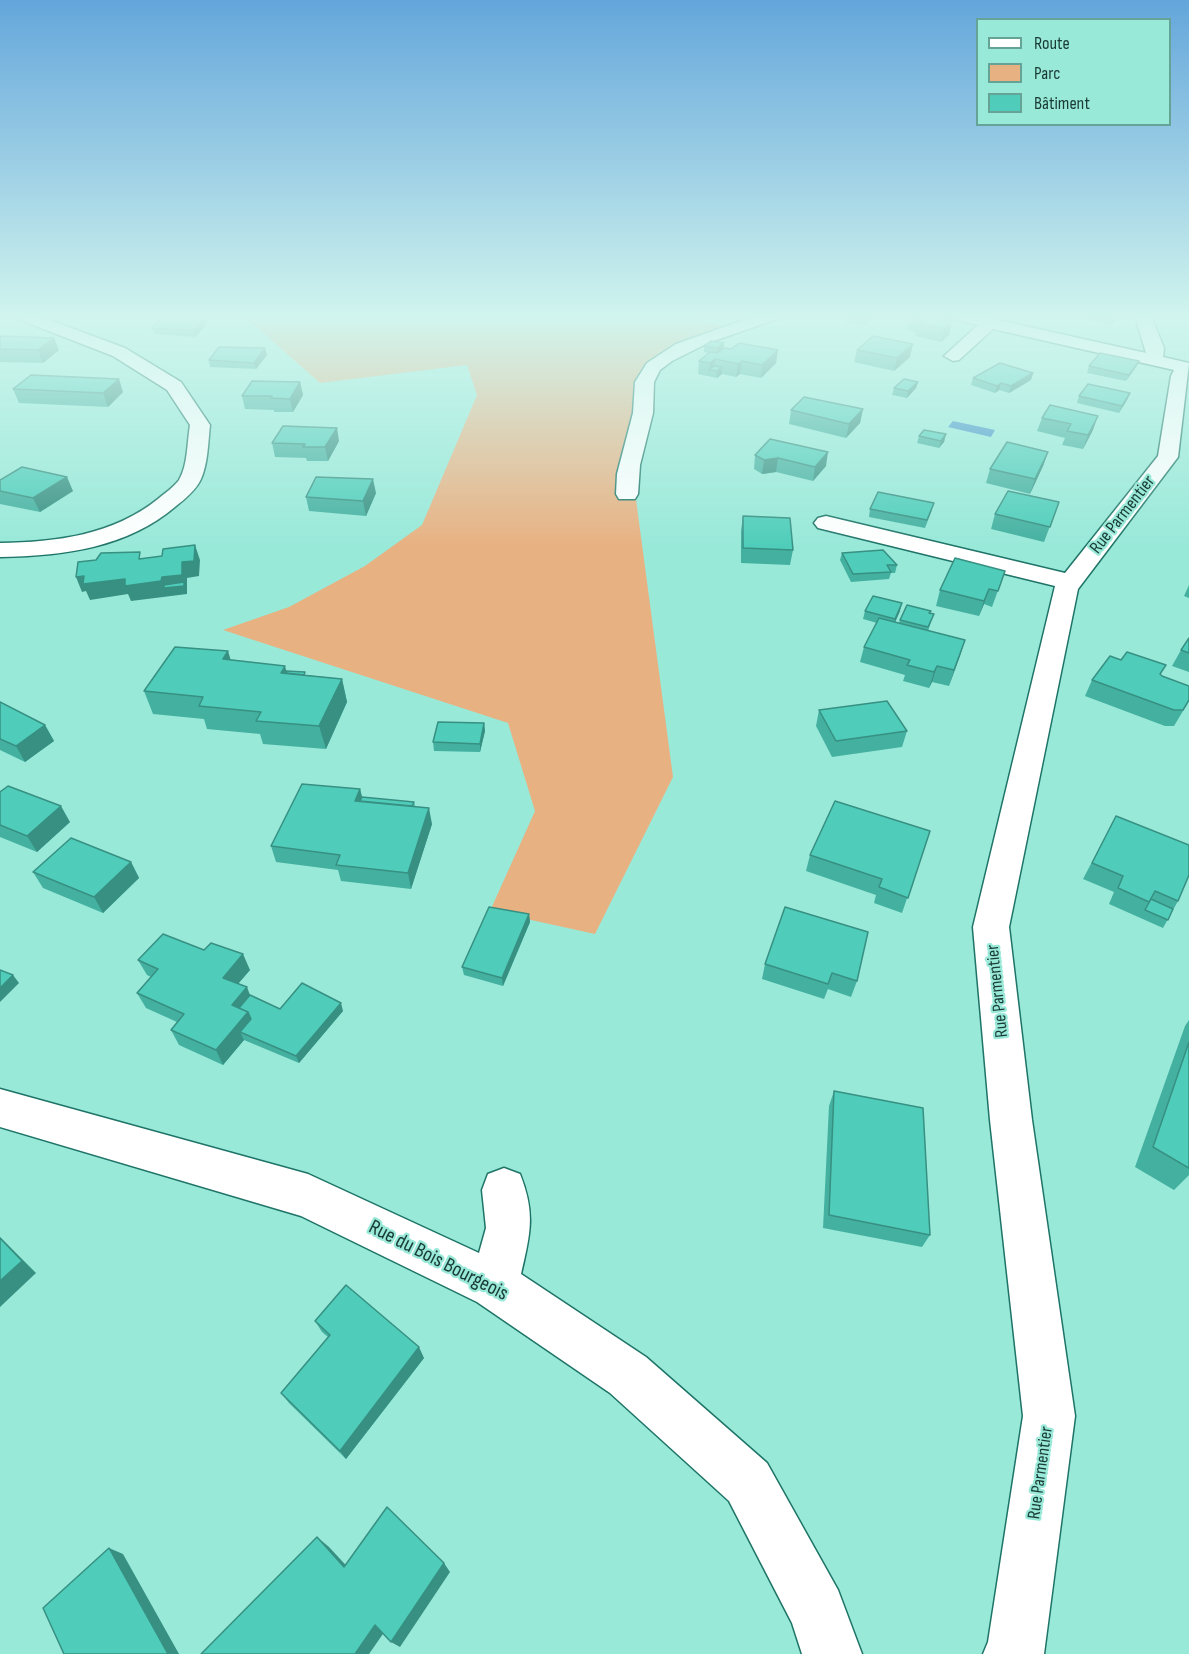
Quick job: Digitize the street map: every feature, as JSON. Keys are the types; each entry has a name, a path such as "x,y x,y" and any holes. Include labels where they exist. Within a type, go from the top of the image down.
{"street":[{"path":"0,550 52,548 92,540 135,525 165,505 190,480 200,425 179,393"},
{"path":"627,494 626,476 645,410 646,393"},
{"name":"Rue Parmentier","path":"1013,1654 1017,1648 1049,1416 1011,1120 991,927 1066,588 1168,457 1177,393"},
{"path":"826,523 1070,582"},
{"name":"Rue du Bois Bourgeois","path":"0,1108 308,1196 494,1285 628,1375 748,1482 817,1611 832,1654"},
{"path":"494,1285 508,1228 504,1190"}],"green space":[{"path":"476,393 640,393 633,477 673,777 595,934 490,911 535,811 508,723 223,630 289,607 365,566 422,525"}],"water":[{"path":"953,421 995,430 991,437 948,427"}],"building":[{"path":"244,393 293,393 290,399 271,398 272,396 242,396"},
{"path":"1081,393 1130,393 1122,406 1079,396"},
{"path":"804,397 863,409 849,424 791,410"},
{"path":"1050,405 1098,416 1088,435 1067,431 1071,424 1042,418"},
{"path":"283,426 337,428 325,447 272,443"},
{"path":"924,430 946,434 941,441 919,436"},
{"path":"770,439 828,452 815,467 778,458 764,460 755,455"},
{"path":"1007,442 1048,452 1035,479 990,469"},
{"path":"22,467 67,477 33,498 0,491 0,480"},
{"path":"316,477 373,479 363,501 306,497"},
{"path":"1008,491 1059,502 1050,527 995,514"},
{"path":"878,492 934,503 927,520 870,509"},
{"path":"743,516 790,518 793,550 743,548"},
{"path":"195,545 194,561 182,562 182,575 162,577 161,581 125,586 125,579 83,584 84,576 76,577 78,562 96,560 101,553 140,552 139,559 162,556 163,549"},
{"path":"883,550 897,565 887,565 891,572 853,574 842,553"},
{"path":"955,558 1005,571 998,591 989,589 984,601 940,590"},
{"path":"184,582 184,586 164,588 164,585"},
{"path":"873,596 902,603 895,619 865,611"},
{"path":"907,605 931,611 929,613 934,614 928,627 900,620"},
{"path":"879,618 965,640 954,670 937,666 934,672 907,665 910,660 864,647"},
{"path":"1189,638 1189,653 1181,650"},
{"path":"175,647 228,651 223,659 285,666 281,673 342,679 319,726 256,721 261,712 199,706 203,697 144,691"},
{"path":"1127,652 1166,665 1160,674 1162,676 1189,686 1189,700 1183,710 1174,710 1092,680 1110,656 1121,660"},
{"path":"286,671 305,672 304,675"},
{"path":"887,701 907,731 836,741 819,710"},
{"path":"0,702 45,725 16,746 0,739"},
{"path":"438,722 484,723 480,744 433,742"},
{"path":"302,784 360,789 355,801 429,808 408,873 336,865 340,855 271,846"},
{"path":"8,786 61,806 27,836 0,825 0,792"},
{"path":"362,797 414,802 412,806 360,801"},
{"path":"835,801 930,831 908,898 879,887 882,879 810,855"},
{"path":"1116,816 1189,845 1189,875 1178,901 1155,891 1149,902 1118,888 1123,876 1092,863"},
{"path":"71,838 131,862 94,897 33,872"},
{"path":"1151,899 1173,909 1168,920 1145,910"},
{"path":"489,907 529,914 502,978 462,967"},
{"path":"785,907 868,932 857,981 832,973 828,984 765,964"},
{"path":"163,934 204,950 211,943 243,954 223,978 247,987 232,1005 248,1012 216,1050 171,1030 184,1014 137,993 158,969 138,960"},
{"path":"0,970 13,975 0,988"},
{"path":"302,983 341,1003 296,1056 240,1032 251,1019 248,1012 239,1008 250,995 280,1009"},
{"path":"1189,1042 1189,1168 1153,1147"},
{"path":"834,1091 923,1108 930,1235 829,1215"},
{"path":"0,1238 22,1261 0,1281"},
{"path":"346,1285 419,1347 340,1451 281,1393 330,1335 315,1321"},
{"path":"387,1507 444,1563 391,1642 375,1625 355,1654 201,1654 317,1537 344,1567"},
{"path":"109,1548 168,1654 64,1654 43,1608"}]}
